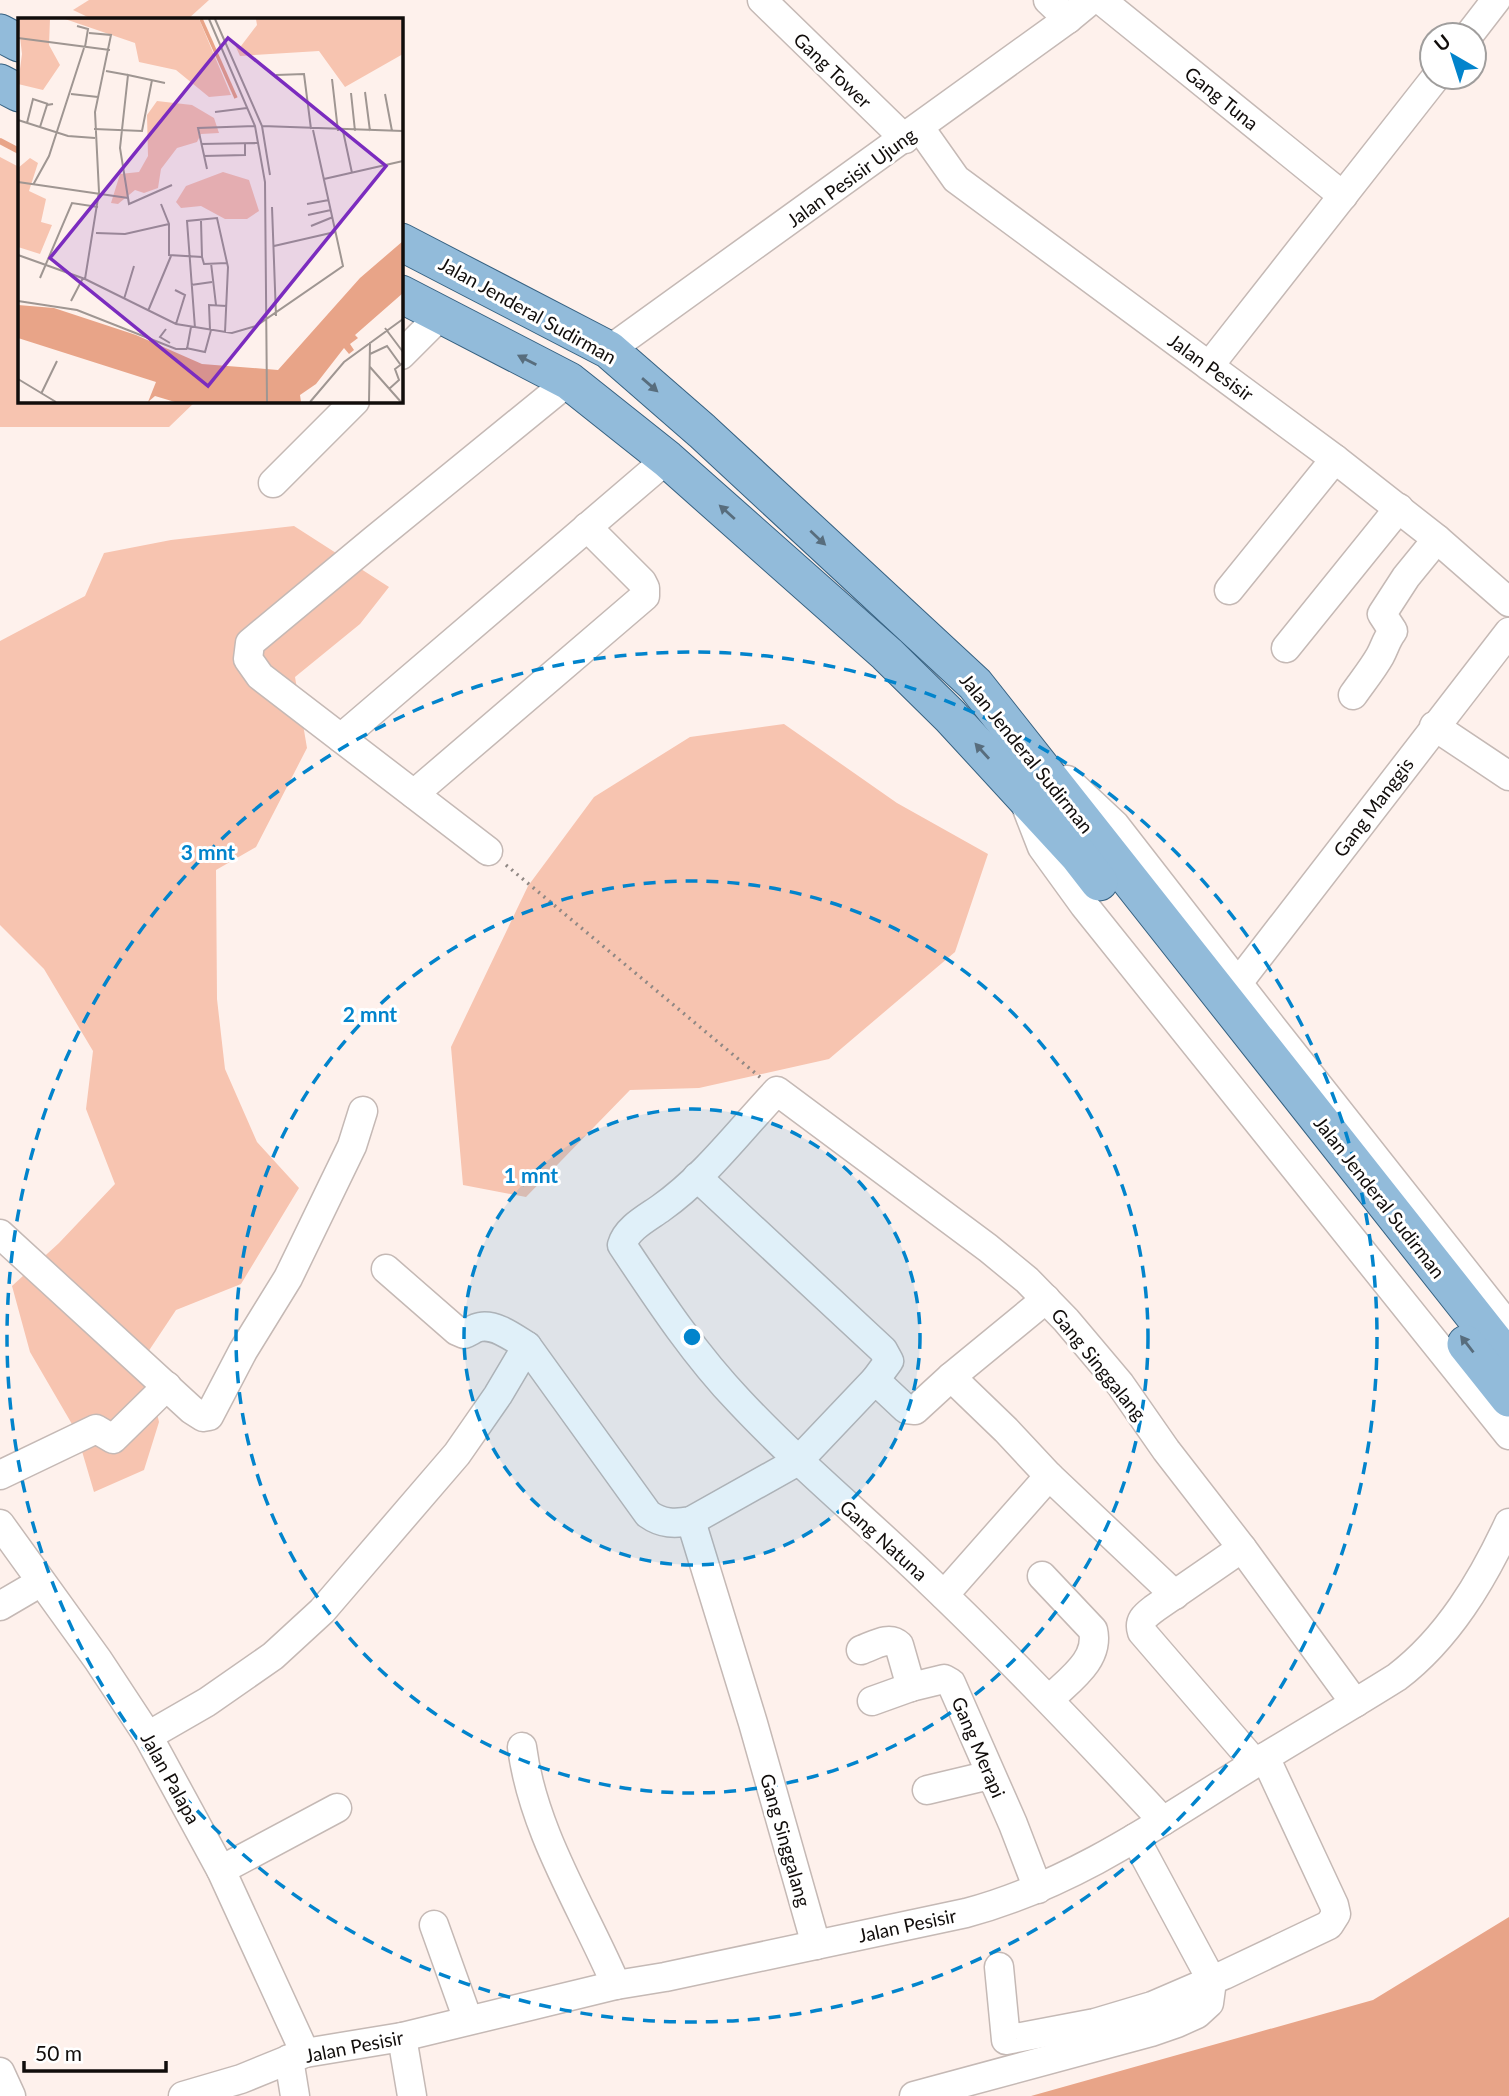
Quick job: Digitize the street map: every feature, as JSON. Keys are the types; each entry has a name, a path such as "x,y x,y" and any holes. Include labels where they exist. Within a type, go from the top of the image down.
{"main road":[{"path":"0,33 18,42"},
{"path":"0,83 18,92"},
{"name":"Jalan Jenderal Sudirman","path":"402,243 609,350 702,431 975,684 1031,781 1509,1360"},
{"name":"Jalan Jenderal Sudirman","path":"402,295 569,381 667,459 887,654 950,716 1031,781"},
{"name":"Jalan Jenderal Sudirman","path":"1088,848 1509,1398"}],"street":[{"name":"Gang Tower","path":"762,0 912,134"},
{"path":"1048,0 1068,19"},
{"name":"Jalan Pesisir Ujung","path":"609,350 912,134 1091,0"},
{"name":"Gang Tuna","path":"1101,0 1343,196"},
{"path":"1480,21 1496,0"},
{"path":"1209,366 1425,91"},
{"name":"Jalan Pesisir","path":"912,134 956,179 1335,459 1437,539 1509,602"},
{"path":"402,354 441,315"},
{"path":"488,850 260,676 248,659 250,643 569,381"},
{"path":"274,484 354,402"},
{"path":"341,738 667,459"},
{"path":"1229,590 1335,459"},
{"path":"1286,649 1399,508"},
{"path":"414,794 645,596 642,582 587,527"},
{"path":"1353,695 1383,652 1384,642 1393,631 1382,614 1437,539"},
{"name":"Gang Manggis","path":"1238,984 1509,632"},
{"path":"1434,726 1509,776"},
{"path":"1509,1327 1115,825 1061,775 1031,781 1042,847 1084,905 1509,1436"},
{"path":"386,1269 457,1331 464,1334 480,1327 490,1328 502,1331 527,1346 649,1514 662,1522 676,1524 691,1521 798,1461 875,1380 889,1361 883,1350 696,1177 777,1091"},
{"name":"Gang Singgalang","path":"777,1091 988,1248 1027,1280 1066,1320 1120,1384 1166,1450 1242,1548 1355,1703"},
{"path":"0,1234 192,1410 203,1417 209,1416 243,1350 288,1278 352,1146 363,1111"},
{"name":"Gang Natuna","path":"696,1177 671,1201 639,1223 624,1238 622,1245 679,1330 738,1400 798,1461 944,1595 1050,1699 1163,1821"},
{"path":"875,1380 909,1410 919,1407 951,1377 1046,1299"},
{"path":"148,1736 206,1702 273,1656 322,1611 457,1454 498,1395 527,1346"},
{"path":"951,1377 1049,1476 1174,1595"},
{"path":"0,1475 96,1429 113,1439 167,1386"},
{"path":"944,1595 1049,1476"},
{"name":"Gang Singgalang","path":"691,1521 753,1723 812,1932"},
{"name":"Jalan Palapa","path":"0,1524 98,1660 148,1736 221,1870 297,2056 295,2096"},
{"name":"Jalan Pesisir","path":"183,2096 241,2079 297,2056 402,2037 616,1986 812,1932 966,1913 1038,1889 1085,1867 1135,1838 1397,1677 1417,1662 1438,1641 1465,1603 1509,1524"},
{"path":"999,1967 1006,2040 1095,2022 1141,2009 1212,1981 1332,1922 1334,1905 1260,1760 1142,1632 1140,1626 1145,1616 1242,1548"},
{"path":"1042,1576 1093,1630 1096,1641 1088,1660 1050,1699"},
{"path":"0,1606 41,1582"},
{"path":"861,1650 890,1640 895,1641 899,1645 911,1687"},
{"name":"Gang Merapi","path":"872,1701 944,1679 951,1683 1013,1824 1038,1889"},
{"path":"522,1747 538,1812 562,1871 616,1986"},
{"path":"927,1790 990,1775"},
{"path":"221,1870 337,1808"},
{"path":"914,2096 1151,2032 1198,2014 1209,2003 1212,1981 1135,1838"},
{"path":"435,1924 468,2020"},
{"path":"402,2037 412,2096"},
{"path":"0,2072 10,2096"}],"path":[{"path":"488,850 777,1091"}],"shaded area":[{"path":"89,0 209,0 189,18 90,18 73,10"},
{"path":"0,157 18,166 18,402 195,402 169,427 0,427"},
{"path":"294,526 389,587 360,624 295,677 307,748 256,847 216,870 217,999 225,1069 257,1142 299,1188 241,1284 176,1310 144,1358 159,1422 144,1470 94,1492 76,1431 30,1352 12,1286 59,1243 115,1184 86,1109 93,1051 44,969 0,925 0,641 85,596 104,553 171,540"},
{"path":"784,724 897,803 988,854 955,952 829,1059 699,1088 630,1090 526,1197 463,1185 451,1047 528,886 594,797 690,737"},
{"path":"1509,1917 1509,2096 1031,2096 1373,2000"}],"waterway":[{"path":"0,141 18,150"}]}
